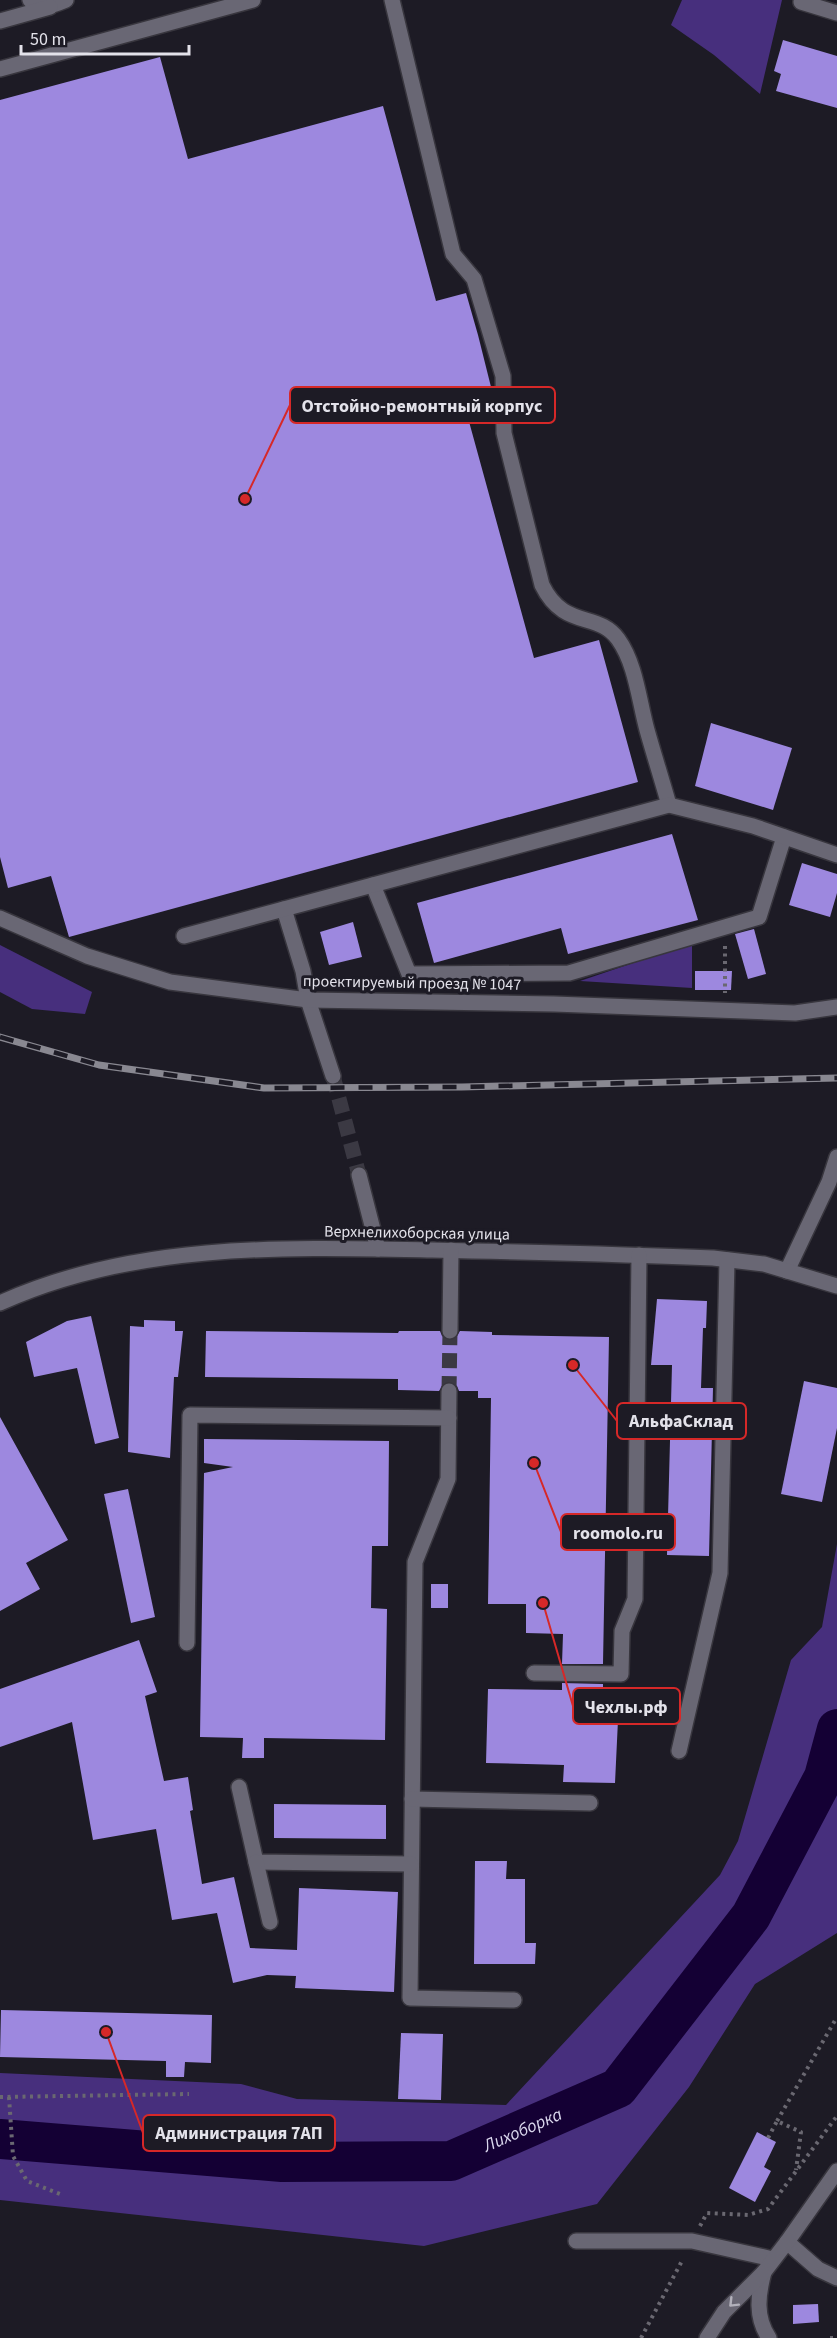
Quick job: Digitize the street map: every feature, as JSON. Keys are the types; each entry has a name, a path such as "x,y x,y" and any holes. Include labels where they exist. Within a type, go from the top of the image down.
{"street":[{"path":"30,0 38,5 60,2"},
{"path":"0,69 253,0"},
{"path":"392,0 453,254 474,279 503,376 506,403 504,433 542,585 550,600 565,614 608,630 617,638 634,678 669,805"},
{"path":"0,21 60,2"},
{"path":"801,2 837,12"},
{"path":"184,936 669,805 784,837 837,855"},
{"path":"373,885 408,974 569,973 759,917 784,837"},
{"path":"284,909 303,971 308,1000 333,1076"},
{"name":"проектируемый проезд № 1047","path":"0,918 87,956 171,982 308,1000 554,1004 795,1013 837,1009"},
{"path":"788,1271 829,1182 837,1157"},
{"path":"359,1175 378,1249"},
{"name":"Верхнелихоборская улица","path":"0,1303 93,1270 154,1258 259,1250 451,1250 639,1255 727,1260 764,1264 837,1286"},
{"path":"450,1331 451,1250"},
{"path":"534,1673 621,1674 622,1631 635,1599 639,1255"},
{"path":"679,1751 720,1573 727,1260"},
{"path":"449,1391 448,1479 415,1562 410,1998 514,2000"},
{"path":"187,1643 190,1415 449,1418"},
{"path":"239,1787 270,1922"},
{"path":"412,1799 590,1803"},
{"path":"256,1862 411,1864"},
{"path":"707,2338 724,2312 764,2272 837,2170"},
{"path":"576,2241 692,2241 773,2259"},
{"path":"787,2242 818,2269 837,2278"},
{"path":"764,2272 758,2294 760,2320 769,2338"}],"path":[{"path":"724,927 726,990"},
{"path":"768,2138 837,2017"},
{"path":"0,2097 189,2094"},
{"path":"9,2097 13,2156 27,2181 60,2194"},
{"path":"777,2121 801,2132 796,2171 837,2116"},
{"path":"830,2338 837,2338"}],"shaded area":[{"path":"682,0 782,0 760,94 714,55 671,25"},
{"path":"692,943 692,988 580,981"},
{"path":"0,945 92,992 85,1014 32,1009 0,992"},
{"path":"837,1544 837,1933 755,1984 689,2087 597,2204 424,2246 0,2200 0,2073 241,2084 297,2099 506,2105 720,1875 738,1841 791,1660 822,1627"}],"building":[{"path":"783,40 837,56 837,108 776,91 781,74 774,71"},
{"path":"160,57 188,159 383,106 436,301 466,293 478,335 494,399 465,407 534,658 599,640 638,782 69,937 51,876 8,888 0,857 0,100"},
{"path":"711,723 792,748 773,810 695,786"},
{"path":"672,834 698,920 568,954 561,928 434,963 417,903"},
{"path":"802,863 837,874 837,893 830,917 789,905"},
{"path":"353,922 362,957 329,965 320,932"},
{"path":"754,929 766,974 748,979 735,934"},
{"path":"695,971 732,971 731,990 695,990"},
{"path":"657,1299 707,1301 706,1328 703,1328 701,1388 713,1388 709,1556 667,1555 672,1365 651,1365"},
{"path":"91,1316 119,1438 95,1444 77,1368 34,1377 26,1342 67,1321"},
{"path":"144,1320 175,1321 175,1331 183,1331 178,1377 174,1377 170,1458 128,1452 130,1326 144,1327"},
{"path":"206,1331 398,1333 399,1331 440,1331 442,1336 449,1341 455,1339 460,1331 492,1332 492,1335 609,1337 603,1664 562,1664 563,1634 526,1633 526,1604 488,1604 491,1398 478,1398 478,1391 459,1391 457,1386 450,1381 444,1383 439,1391 398,1390 398,1379 205,1377"},
{"path":"804,1381 837,1388 837,1428 822,1502 781,1494"},
{"path":"0,1417 68,1540 26,1563 40,1589 0,1611"},
{"path":"204,1439 389,1441 388,1546 372,1546 371,1608 387,1609 385,1740 264,1738 264,1758 242,1758 243,1738 200,1737 204,1473 233,1467 204,1463"},
{"path":"128,1489 155,1617 131,1623 104,1494"},
{"path":"431,1584 448,1584 448,1608 431,1608"},
{"path":"139,1640 157,1692 145,1696 164,1781 188,1777 193,1810 190,1811 202,1884 234,1877 250,1948 297,1950 299,1888 398,1892 394,1992 295,1988 296,1976 267,1975 233,1983 217,1913 172,1920 156,1829 93,1840 72,1722 0,1747 0,1689"},
{"path":"562,1683 603,1684 603,1698 619,1699 615,1783 563,1782 564,1765 486,1763 488,1689 562,1690"},
{"path":"274,1804 386,1805 386,1839 274,1838"},
{"path":"475,1861 507,1861 506,1879 525,1879 525,1943 536,1943 535,1964 474,1964"},
{"path":"1,2010 212,2015 211,2063 185,2062 184,2077 166,2077 166,2061 0,2057"},
{"path":"401,2033 443,2034 441,2100 398,2099"},
{"path":"757,2132 776,2142 764,2167 771,2171 755,2202 729,2188"},
{"path":"818,2304 819,2322 793,2324 793,2305"}],"waterway":[{"name":"Лихоборка","path":"0,2139 282,2162 451,2161 618,2088 751,1916 824,1777 837,1729"}],"tunnel":[{"path":"333,1076 359,1175"},
{"path":"449,1391 450,1331"}],"railway":[{"path":"0,1037 99,1065 264,1088 462,1087 837,1078"}],"place":[{"name":"Отстойно-ремонтный корпус","path":"245,499"},
{"name":"АльфаСклад","path":"573,1365"},
{"name":"roomolo.ru","path":"534,1463"},
{"name":"Чехлы.рф","path":"543,1603"},
{"name":"Администрация 7АП","path":"106,2032"}]}
